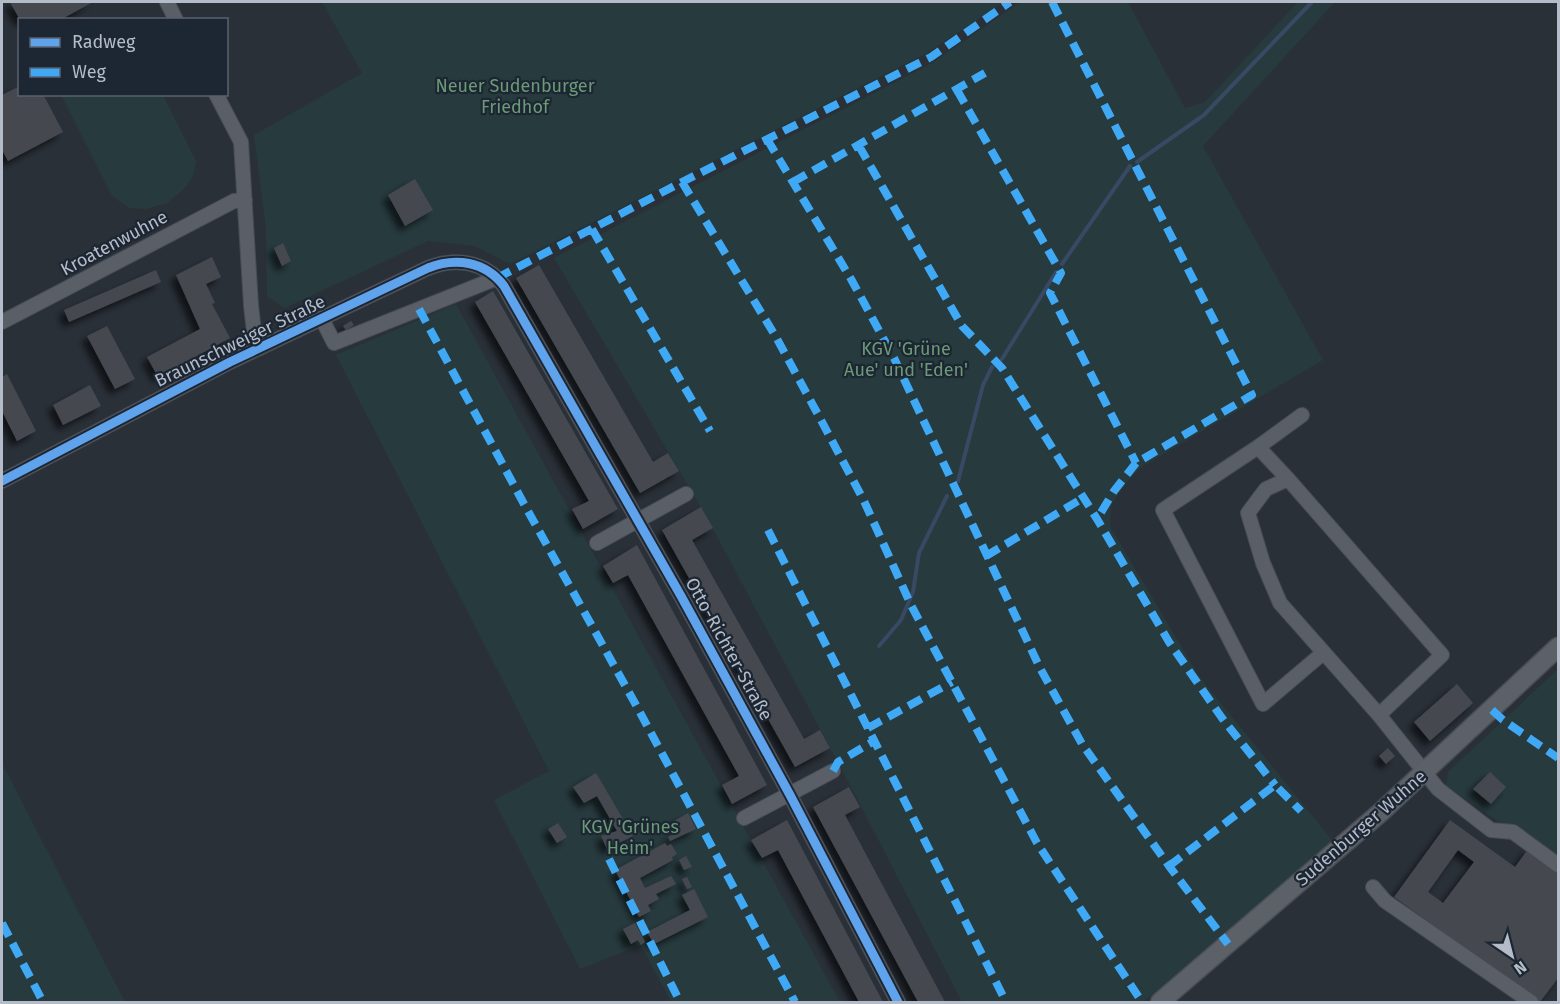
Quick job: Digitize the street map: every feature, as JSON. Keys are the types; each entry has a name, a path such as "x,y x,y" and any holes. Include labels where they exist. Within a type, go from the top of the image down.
{"main road":[{"name":"Sudenburger Wuhne","path":"1160,1002 1425,772 1558,647"}],"street":[{"path":"167,2 175,18"},
{"path":"217,96 241,142 251,305 260,348"},
{"name":"Kroatenwuhne","path":"2,322 234,201 245,200"},
{"name":"Braunschweiger Straße","path":"2,481 260,348 440,263 459,261 470,263 485,269 497,278"},
{"path":"322,319 334,343 497,278"},
{"name":"Otto-Richter-Straße","path":"497,278 510,296 639,520 790,795 898,1002"},
{"path":"1302,415 1163,510 1263,704 1323,653"},
{"path":"1258,447 1442,655 1379,715"},
{"path":"1288,479 1266,489 1248,513 1263,563 1280,603 1379,715 1438,789 1491,830 1514,832 1558,865"},
{"path":"597,543 686,494"},
{"path":"744,818 833,771"},
{"path":"1373,887 1385,901 1531,1002"}],"green space":[{"name":"Neuer Sudenburger Friedhof","path":"322,2 1004,2 927,53 510,264 475,246 428,241 285,308 267,297 266,230 254,135 362,73"},
{"name":"KGV 'Grüne Aue' und 'Eden'","path":"1020,2 1128,2 1185,108 1205,102 1298,2 1335,2 1203,146 1323,360 1140,468 1111,505 1110,526 1199,676 1332,840 1321,852 1143,1002 962,1002 851,787 706,516 554,258 932,63"},
{"path":"62,96 164,96 196,161 193,177 183,190 167,203 146,209 129,208 112,196"},
{"name":"KGV 'Grünes Heim'","path":"456,304 840,1002 671,1002 641,945 580,969 494,800 549,771 336,355"},
{"path":"1558,669 1558,862 1446,786 1448,772"},
{"path":"2,763 125,1002 2,1002"}],"building":[{"path":"10,2 93,2 64,18 19,18"},
{"path":"18,87 18,96 44,96 63,132 8,161 2,150 2,95"},
{"path":"415,179 433,210 405,226 388,195"},
{"path":"283,243 291,261 282,266 274,248"},
{"path":"212,257 221,277 206,284 215,303 212,304 230,338 158,377 147,357 200,329 176,275"},
{"path":"539,265 653,462 668,453 679,471 640,493 516,278"},
{"path":"156,270 161,282 69,322 64,310"},
{"path":"493,291 618,509 583,529 572,509 589,501 475,302"},
{"path":"351,321 354,325 346,330 343,326"},
{"path":"107,326 135,379 115,389 87,336"},
{"path":"7,374 36,431 17,441 2,411 2,377"},
{"path":"90,385 101,406 63,425 53,405"},
{"path":"701,507 713,528 692,540 804,739 820,730 830,748 795,767 662,530"},
{"path":"637,545 767,785 732,804 722,785 739,776 628,575 613,583 603,566"},
{"path":"1457,684 1473,703 1430,741 1414,722"},
{"path":"1388,748 1395,756 1386,764 1379,756"},
{"path":"1490,772 1506,787 1491,804 1473,789"},
{"path":"596,773 633,836 607,849 601,836 617,831 597,796 584,803 573,787"},
{"path":"849,787 860,807 845,815 945,1002 918,1002 813,807"},
{"path":"688,813 696,829 670,841 668,837 679,831 674,821"},
{"path":"787,820 883,1002 859,1002 778,850 762,858 751,840"},
{"path":"1450,820 1515,867 1529,848 1558,870 1558,978 1540,1002 1394,897","holes":["1458,850 1474,862 1443,903 1428,892"]},
{"path":"558,823 567,837 557,843 548,829"},
{"path":"665,843 667,846 671,844 677,854 672,857 673,860 640,878 645,888 671,876 676,884 656,894 659,899 648,905 651,911 639,917 615,870"},
{"path":"686,856 692,867 684,870 679,860"},
{"path":"687,877 692,887 687,889 682,879"},
{"path":"694,889 708,917 654,944 647,932 690,910 682,895"},
{"path":"635,923 645,942 641,945 638,940 631,944 623,929"}],"waterway":[{"path":"1137,162 1204,115 1312,2"},
{"path":"1062,264 1130,166"},
{"path":"1002,359 1056,272"},
{"path":"958,481 983,385 992,367"},
{"path":"879,646 901,620 913,592 919,553 947,496"}],"marked path":[{"path":"497,278 931,57 1010,2"},
{"path":"1052,2 1252,395 1136,463 1114,491 1097,519"},
{"path":"793,182 985,73"},
{"path":"957,90 1061,273 1050,293 1136,463"},
{"path":"767,139 851,279 894,358 1040,668 1082,744 1228,944"},
{"path":"859,146 962,326 1002,368 1097,519 1169,642 1222,718 1275,785"},
{"path":"682,182 776,337 821,420 864,501 911,605 1037,843 1142,1002"},
{"path":"592,229 710,431"},
{"path":"419,309 636,705 795,1002"},
{"path":"986,556 1083,498"},
{"path":"768,530 1006,1002"},
{"path":"868,728 952,682"},
{"path":"1492,710 1558,758"},
{"path":"833,771 838,762 874,741"},
{"path":"1169,866 1275,785 1301,811"},
{"path":"609,859 680,1002"},
{"path":"2,923 43,1002"}],"cycle path":[{"path":"2,481 230,362 428,268 459,262 479,266 488,271 504,286 681,596 790,795 898,1002"}]}
